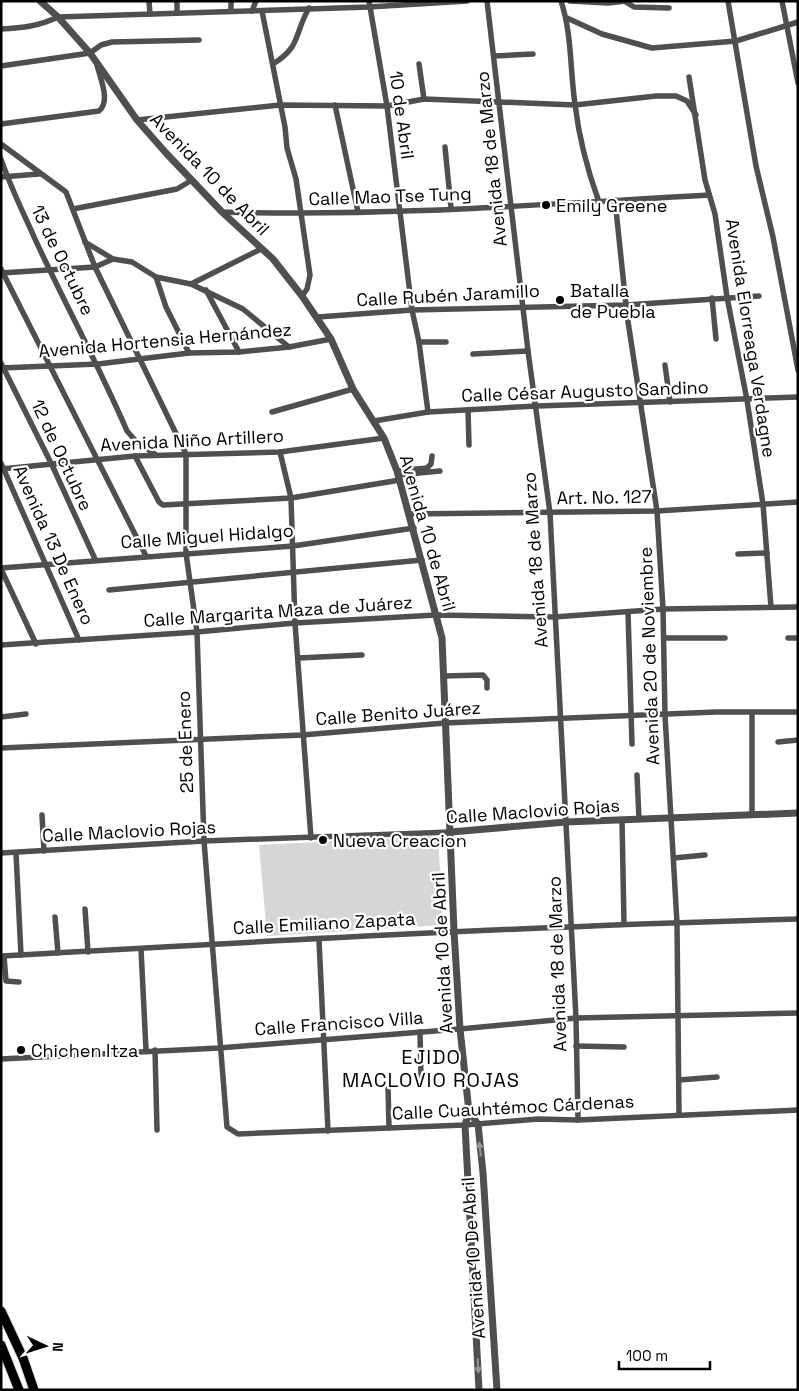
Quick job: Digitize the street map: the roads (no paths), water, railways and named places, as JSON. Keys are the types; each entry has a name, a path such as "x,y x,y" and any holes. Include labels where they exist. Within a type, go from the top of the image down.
{"main road":[{"path":"1,1311 23,1358 34,1390"},
{"path":"1,1345 19,1390"}],"street":[{"name":"Avenida 10 de Abril","path":"40,1 58,17 90,52 137,120 222,212 273,259 318,317 331,339 353,389 384,438 410,514 442,638 454,931 460,1030 470,1112"},
{"path":"149,1 150,14"},
{"path":"177,1 177,13"},
{"path":"231,1 231,11"},
{"path":"252,11 256,1"},
{"path":"1,29 26,28 43,24 58,17 262,11 369,4 467,1"},
{"name":"Avenida 18 de Marzo","path":"487,1 500,101 510,206 550,513 576,1018 578,1120"},
{"path":"561,1 567,18 575,105 584,160 599,202"},
{"path":"570,1 625,1 634,7 669,8"},
{"path":"728,1 756,166 773,236 798,370"},
{"path":"782,1 798,83"},
{"name":"10 de Abril","path":"369,4 387,106 412,310 419,342 428,412"},
{"path":"272,64 295,45 309,8"},
{"path":"262,11 285,127 287,148 296,179 310,275 307,289 302,296"},
{"path":"567,18 602,34 652,48 736,41 798,22"},
{"path":"1,66 90,52 101,45 112,42 199,40"},
{"path":"494,56 533,54"},
{"path":"1,124 99,111 104,107 105,100 96,60"},
{"path":"419,64 424,99"},
{"name":"Avenida Elorreaga Verdagne","path":"689,77 708,195 715,214 727,297 747,400 762,504 771,607"},
{"path":"137,120 280,105 387,106 424,99 575,105 622,99 676,96 687,101 696,115"},
{"path":"335,105 358,212"},
{"name":"13 de Octubre","path":"1,144 39,174 61,186 66,192 84,242 96,267"},
{"path":"445,147 451,208"},
{"name":"13 de Octubre","path":"1,159 4,177 98,364 127,431 135,440 156,455"},
{"path":"4,177 39,174"},
{"path":"73,209 177,190 192,180"},
{"name":"Calle Mao Tse Tung","path":"222,212 300,214 400,212 708,195"},
{"name":"Avenida 20 de Noviembre","path":"615,200 626,305 657,511 664,609 665,715 677,922 680,1114"},
{"path":"84,242 113,259 140,266 156,278 192,284 206,290 243,309 289,347"},
{"path":"192,284 261,249"},
{"path":"113,259 96,267 2,272 146,556"},
{"name":"25 de Enero","path":"96,267 186,454 186,553 196,632 204,841 225,1123 230,1131"},
{"path":"156,278 166,307 189,352"},
{"path":"206,290 239,352"},
{"name":"Calle Rubén Jaramillo","path":"318,317 412,310 626,305 759,296"},
{"path":"712,298 716,338"},
{"name":"Avenida Hortensia Hernández","path":"2,366 98,364 142,360 189,352 239,352 289,347 331,339"},
{"path":"419,342 446,342"},
{"path":"472,354 528,351"},
{"path":"665,365 670,402"},
{"name":"12 de Octubre","path":"2,366 52,465 94,559"},
{"path":"272,412 353,389"},
{"name":"Calle César Augusto Sandino","path":"374,421 428,412 536,406 798,398"},
{"path":"468,410 469,445"},
{"name":"Avenida Niño Artillero","path":"2,467 52,465 135,456 280,452 384,438"},
{"path":"280,452 291,498 295,573 295,623 311,838"},
{"path":"135,456 160,504 186,504 291,498 398,476 427,468 432,464 432,456"},
{"name":"Avenida 13 De Enero","path":"2,467 79,640"},
{"path":"398,476 440,471"},
{"name":"Art. No. 127","path":"410,514 657,511 798,502"},
{"name":"Calle Miguel Hidalgo","path":"1,568 94,559 294,546 414,528"},
{"path":"738,554 767,553"},
{"path":"109,590 422,560"},
{"path":"1,568 36,644"},
{"name":"Calle Margarita Maza de Juárez","path":"1,645 36,644 295,623 436,615 554,617 664,609 798,606"},
{"path":"628,612 632,744"},
{"path":"664,638 725,638"},
{"path":"788,638 798,638"},
{"path":"298,658 362,655"},
{"path":"444,676 483,675 487,680 487,688"},
{"name":"Calle Benito Juárez","path":"1,748 302,735 445,723 561,720 716,712 798,712"},
{"path":"752,713 752,814"},
{"path":"1,717 26,714"},
{"path":"778,742 798,740"},
{"path":"637,775 639,819"},
{"name":"Calle Maclovio Rojas","path":"1,854 204,841 451,832 566,822 798,813"},
{"path":"42,815 44,851"},
{"path":"622,820 624,924"},
{"path":"16,853 20,955"},
{"path":"674,858 705,856"},
{"path":"85,909 88,952"},
{"path":"55,917 58,953"},
{"name":"Calle Emiliano Zapata","path":"2,956 319,940 454,931 677,922 798,920"},
{"path":"319,940 328,1131"},
{"path":"141,949 146,1050"},
{"path":"2,956 6,981 19,982"},
{"name":"Calle Francisco Villa","path":"1,1059 146,1050 219,1048 325,1038 460,1030 576,1018 798,1013"},
{"path":"420,1032 422,1077"},
{"path":"576,1046 624,1047"},
{"path":"155,1050 157,1130"},
{"path":"679,1080 717,1077"},
{"path":"388,1086 389,1128"},
{"name":"Calle Cuauhtémoc Cárdenas","path":"230,1131 238,1134 328,1131 465,1125 538,1119 578,1120 798,1110"},
{"path":"470,1112 478,1124"},
{"path":"465,1125 470,1112"},
{"name":"Avenida 10 De Abril","path":"478,1124 497,1390"},
{"name":"Avenida 10 De Abril","path":"465,1125 479,1390"}],"place":[{"name":"Emily Greene","path":"546,205"},
{"name":"Batalla de Puebla","path":"560,300"},
{"name":"Nueva Creacion","path":"323,840"},
{"name":"Chichen Itza","path":"21,1050"}],"district":[{"name":"EJIDO MACLOVIO ROJAS","path":"431,1068"}]}
